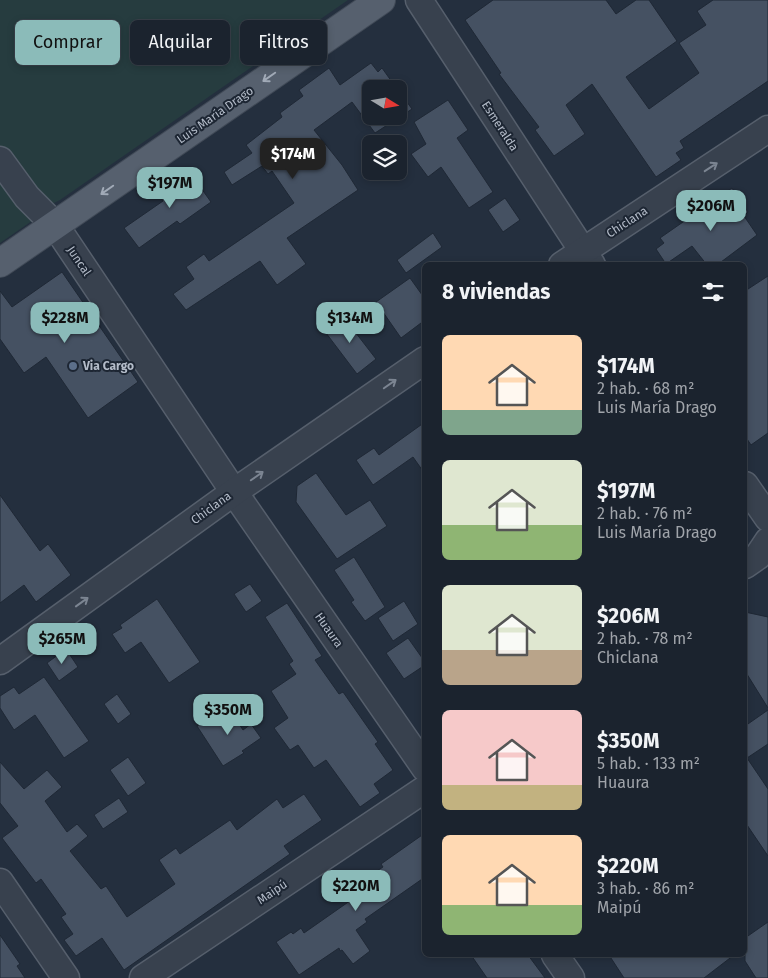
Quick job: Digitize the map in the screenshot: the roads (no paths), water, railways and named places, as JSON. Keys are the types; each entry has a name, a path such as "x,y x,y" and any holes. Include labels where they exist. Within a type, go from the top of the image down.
{"main road":[{"name":"Luis María Drago","path":"0,263 381,0"}],"street":[{"name":"Esmeralda","path":"418,0 579,260"},
{"name":"Chiclana","path":"579,260 768,129"},
{"name":"Juncal","path":"0,160 27,197 55,225 234,492"},
{"name":"Chiclana","path":"0,661 234,492 422,362"},
{"path":"747,488 768,518"},
{"name":"Huaura","path":"234,492 422,764"},
{"path":"747,564 758,556 768,541"},
{"name":"Maipú","path":"143,978 422,791"},
{"path":"0,882 66,978"},
{"path":"556,957 571,978"}],"place":[{"name":"Via Cargo","path":"73,366"}]}
